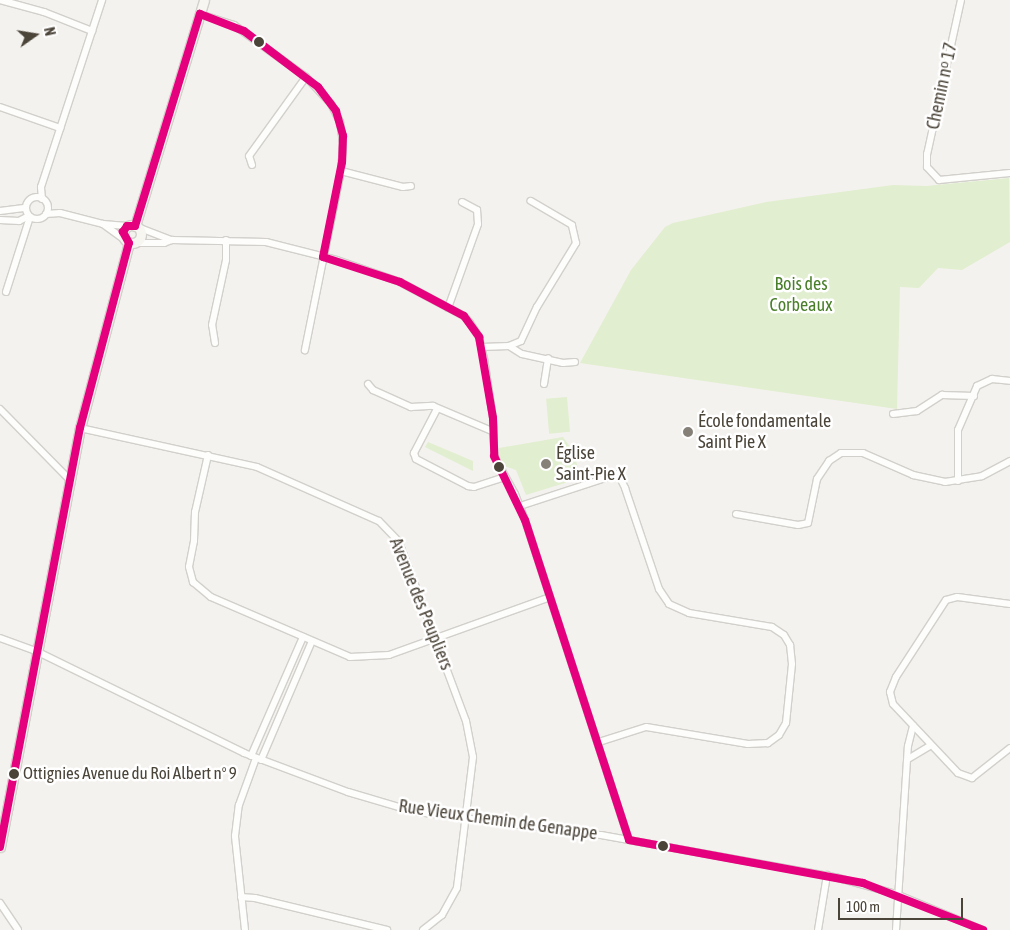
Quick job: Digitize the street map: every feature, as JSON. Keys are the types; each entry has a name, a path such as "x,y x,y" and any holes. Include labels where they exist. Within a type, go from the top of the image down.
{"main road":[{"path":"130,241 123,232 134,227 204,0"},
{"path":"130,241 141,236 134,227"},
{"path":"0,847 80,428 130,241"}],"street":[{"path":"0,0 44,12 92,31"},
{"path":"26,208 41,187 102,0"},
{"name":"Chemin nᵒ 17","path":"961,0 926,159 929,172 939,180 1010,173"},
{"path":"200,14 234,25 306,77 327,98 338,117 343,144 341,171 305,350"},
{"path":"252,164 249,156 306,77"},
{"path":"0,107 60,128"},
{"path":"341,171 402,187 411,186"},
{"path":"41,187 42,199 47,206 60,214"},
{"path":"32,198 42,199"},
{"path":"448,308 478,224 477,210 462,202"},
{"path":"482,347 509,346 521,341 537,306 577,238 567,220 531,202"},
{"path":"46,214 47,206"},
{"path":"0,211 26,208"},
{"path":"26,208 32,217"},
{"path":"0,220 19,221 46,214 60,214 103,224 134,227 172,240 266,242 323,257 394,280 448,308 470,323 482,347 494,456 520,506 599,742 629,840"},
{"path":"6,292 32,217"},
{"path":"19,221 26,232"},
{"path":"103,224 130,241 164,244 172,240"},
{"path":"215,343 212,325 226,260 226,240"},
{"path":"509,346 522,354 575,362"},
{"path":"544,384 548,358"},
{"path":"958,481 958,430 977,386 988,380 1010,382"},
{"path":"368,384 373,390 411,408 431,405 492,431"},
{"path":"894,414 917,411 942,395 974,396"},
{"path":"0,409 70,479"},
{"path":"437,409 414,453 416,459 468,486 474,487 504,477"},
{"name":"Avenue des Peupliers","path":"80,428 208,455 267,471 384,524 402,548 472,744 473,772 455,895 442,915 424,930"},
{"path":"736,514 798,524 808,522 813,489 831,458 853,452 882,459 923,478 958,481 988,474 1010,461"},
{"path":"208,455 195,512 194,541 189,567 193,582 211,597 350,657 370,658 389,655 550,597"},
{"path":"520,506 618,474 625,488 658,589 669,604 689,613 772,627 786,638 792,656 788,713 779,735 762,744 646,727 599,742"},
{"path":"1010,604 957,597 944,602 890,689 893,704 958,774 972,778 1010,748"},
{"path":"245,930 235,856 235,827 241,797 277,698 302,637"},
{"name":"Rue Vieux Chemin de Genappe","path":"0,638 36,652 256,758 348,792 416,812 466,817 629,840 827,875 896,894 983,930"},
{"path":"256,758 286,703 312,641"},
{"path":"277,698 286,703"},
{"path":"896,930 896,894 908,758 908,738 913,726"},
{"path":"908,758 931,745"},
{"path":"818,930 827,875"},
{"path":"241,897 255,898 387,930"},
{"path":"0,903 18,930"}],"green space":[{"name":"Bois des Corbeaux","path":"1009,178 1010,242 962,270 938,268 919,288 900,287 897,409 580,363 631,270 665,227 673,223 766,202 893,185 926,186"},
{"path":"567,397 570,432 549,434 546,399"},
{"path":"563,437 573,451 581,478 526,495 516,470 504,466 499,459 499,448"},
{"path":"428,442 473,461 473,471 425,447"}],"transit line":[{"name":"17","path":"0,847 80,428 129,243 123,232 127,226 135,226 200,14 244,31 318,87 336,111 343,136 342,162 323,257 400,282 464,316 479,337 493,418 494,456 525,520 629,840 863,883 983,930"}],"place":[{"name":"École fondamentale Saint Pie X","path":"688,432"},
{"name":"Église Saint-Pie X","path":"546,464"},
{"name":"Ottignies Avenue du Roi Albert n° 9","path":"14,774"}]}
